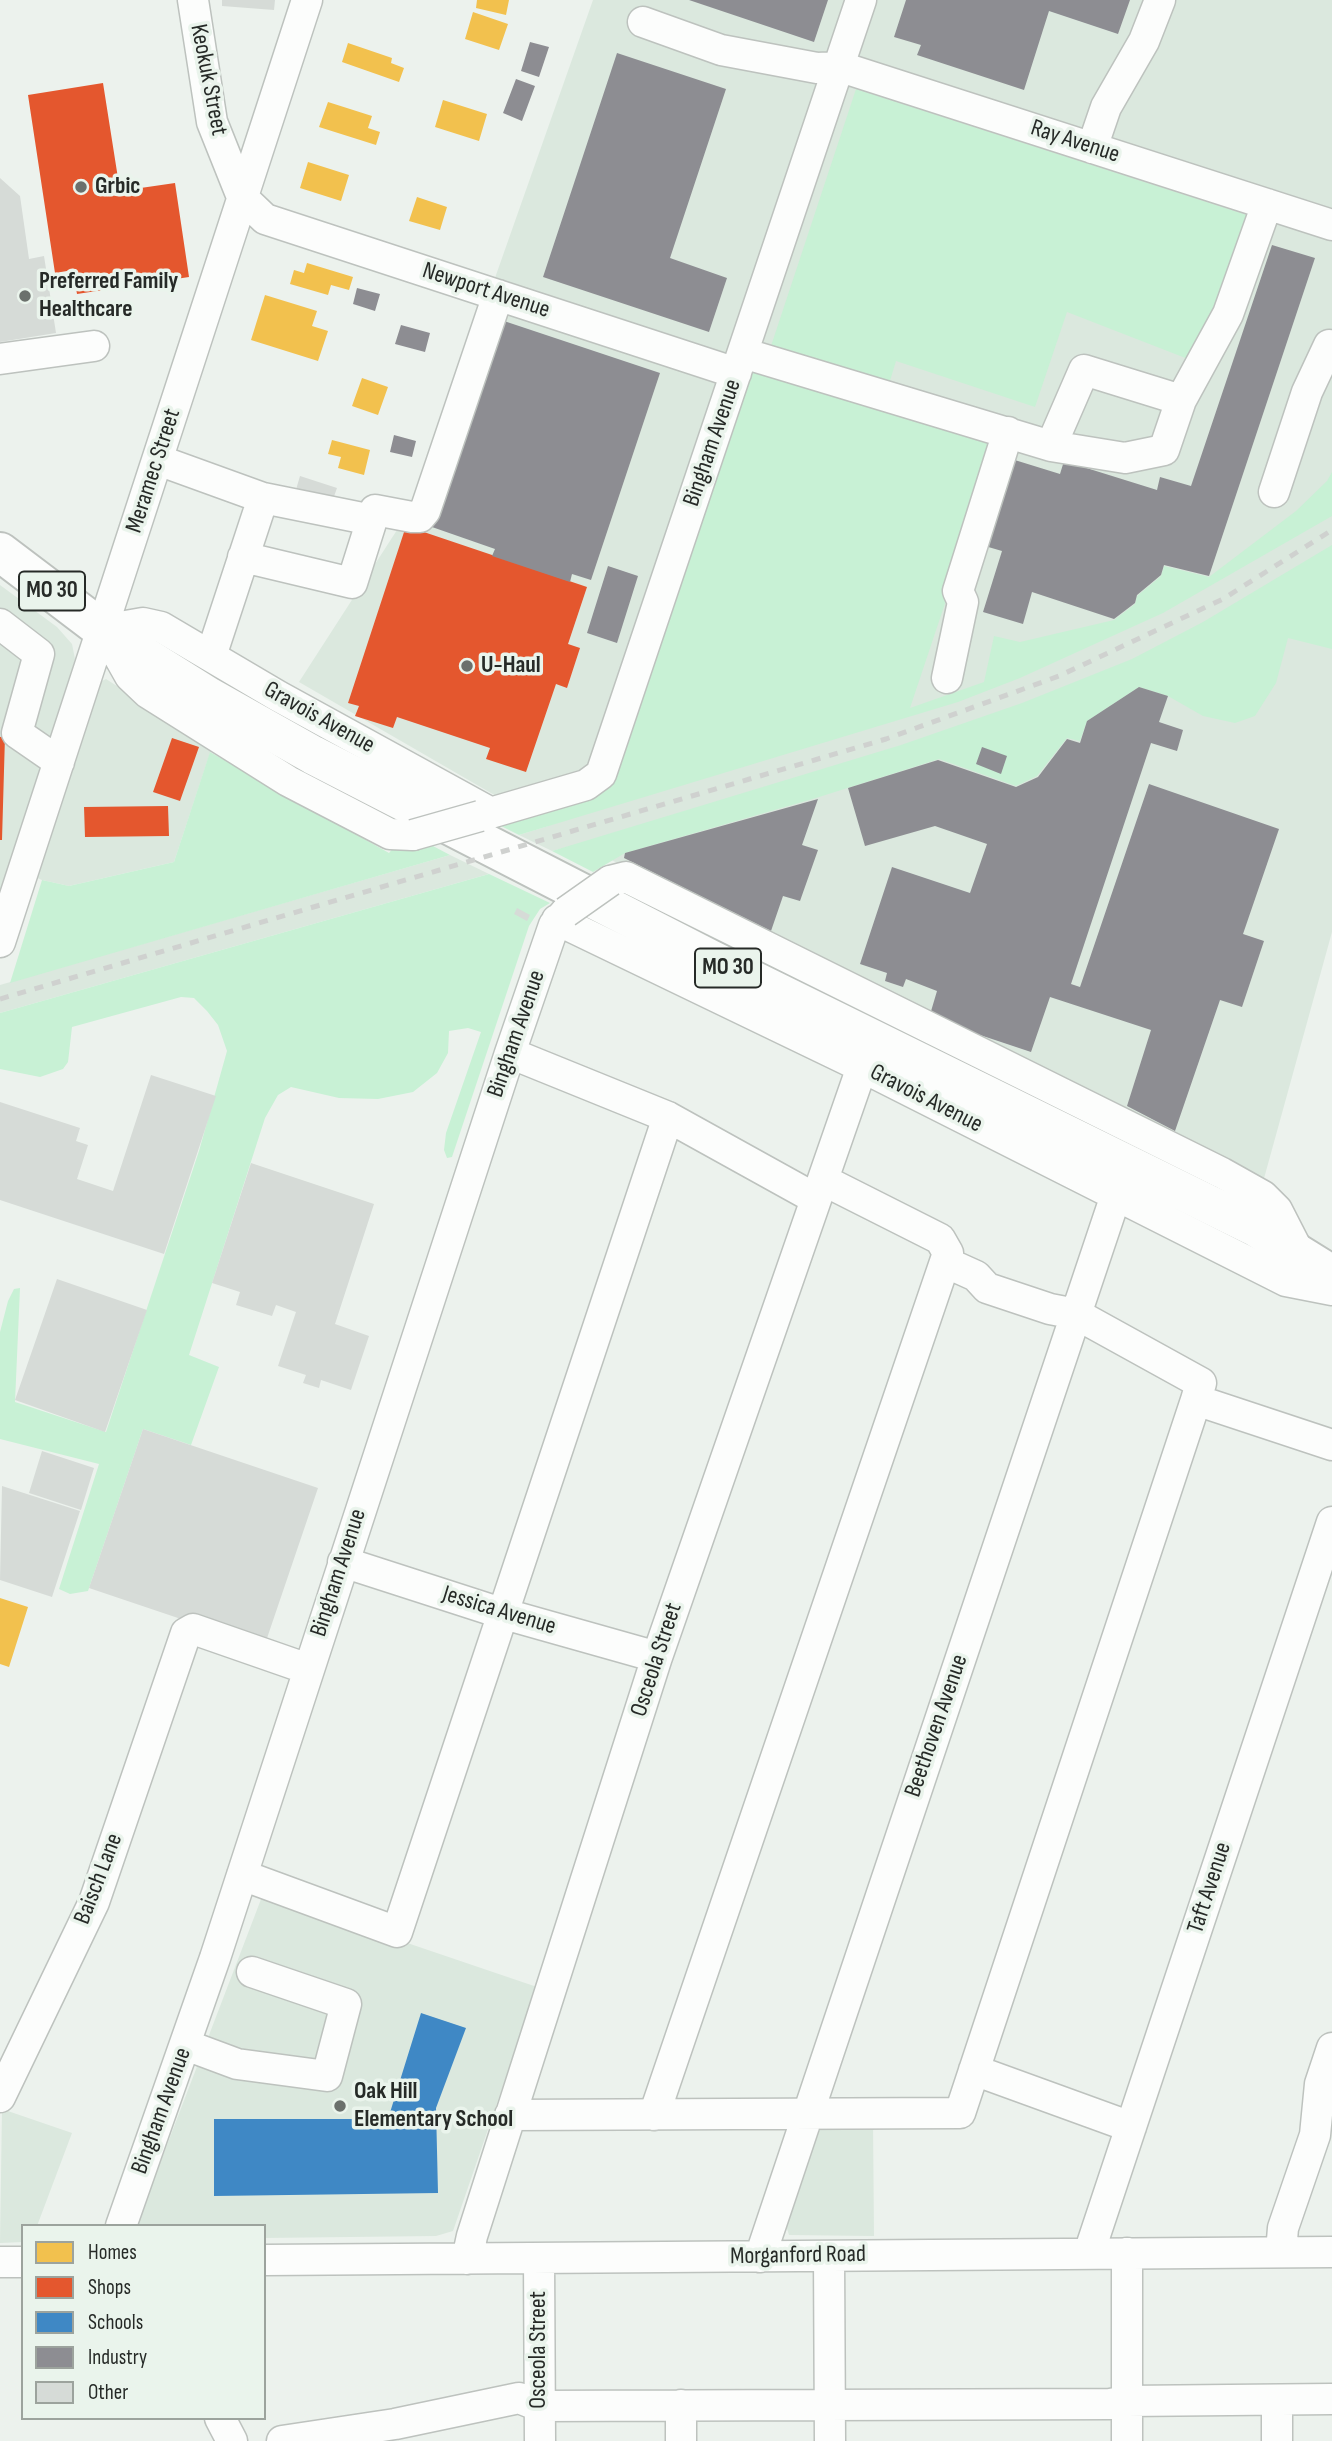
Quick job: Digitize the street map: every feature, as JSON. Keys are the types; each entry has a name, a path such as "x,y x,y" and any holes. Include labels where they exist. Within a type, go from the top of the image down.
{"main road":[{"name":"Gravois Avenue","path":"0,552 103,630 244,717 399,801 710,959 1255,1227 1332,1275"}],"street":[{"name":"Keokuk Street","path":"193,0 212,122 242,197"},
{"name":"Meramec Street","path":"0,942 307,0"},
{"name":"Bingham Avenue","path":"485,814 586,785 601,774 841,67 861,0"},
{"path":"1092,148 1106,107 1144,41 1160,0"},
{"name":"Ray Avenue","path":"643,22 721,50 817,68 841,67 1320,221"},
{"name":"Newport Avenue","path":"242,197 265,219 498,295 739,363 1008,432 1051,446 1125,458 1164,450 1181,400"},
{"path":"1051,446 1084,370 1181,400 1228,314 1267,204"},
{"path":"243,558 352,583 375,510 420,517 425,511 498,295"},
{"path":"1274,492 1307,392 1331,342"},
{"path":"0,359 94,346"},
{"path":"947,678 964,602 958,591 1008,432"},
{"path":"158,460 263,498 372,520"},
{"path":"211,656 263,498"},
{"name":"Gravois Avenue","path":"143,623 161,627 485,814 413,835 390,834 288,781 148,693 130,676 103,630 143,623"},
{"path":"0,624 39,654 17,733 59,762"},
{"name":"Gravois Avenue","path":"1299,1253 1270,1203 1222,1173 626,877 610,881 562,916 1286,1281 1332,1290"},
{"name":"Bingham Avenue","path":"122,2224 186,2045 510,1053 562,916"},
{"path":"510,1053 668,1116 819,1189 940,1239 948,1254 654,2115"},
{"name":"Osceola Street","path":"467,2259 510,2115 657,1657 862,1067"},
{"path":"242,1875 397,1932 668,1116"},
{"name":"Beethoven Avenue","path":"760,2257 1116,1195"},
{"path":"510,2115 960,2113 1202,1383 1076,1314 1050,1309 987,1288 976,1276 945,1262"},
{"path":"1196,1400 1332,1445"},
{"name":"Taft Avenue","path":"1089,2253 1332,1522"},
{"name":"Jessica Avenue","path":"342,1562 501,1614 657,1657"},
{"name":"Baisch Lane","path":"0,2097 94,1902 186,1633 193,1629 308,1669"},
{"path":"186,2045 237,2064 327,2076 346,2004 252,1972"},
{"path":"1281,2252 1283,2228 1315,2136 1320,2084 1332,2048"},
{"path":"974,2070 1131,2127"},
{"name":"Morganford Road","path":"266,2260 1332,2252"},
{"path":"1126,2253 1127,2441"},
{"path":"829,2256 830,2441"},
{"name":"Osceola Street","path":"539,2258 540,2441"},
{"path":"0,2262 21,2262"},
{"path":"282,2441 395,2433 519,2398 539,2406 1110,2404 1127,2401 1332,2399"},
{"path":"1277,2400 1277,2441"},
{"path":"681,2404 681,2441"},
{"path":"221,2420 232,2441"}],"shaded area":[{"path":"593,0 1332,0 1332,932 1263,1182 579,844 552,851 519,835 548,826 299,682 417,499"},
{"path":"0,585 57,627 72,644 75,659 0,903"},
{"path":"106,679 212,747 174,862 69,886 42,880 35,877 98,683"},
{"path":"450,855 489,874 0,1013 0,985"},
{"name":"Oak Hill Elementary School","path":"263,1894 537,1987 453,2231 436,2236 266,2238 266,2224 137,2224"},
{"path":"2,2109 72,2133 38,2224 21,2224 21,2242 0,2243"},
{"path":"873,2121 874,2236 789,2235 785,2222 819,2122"}],"green space":[{"path":"856,89 1253,217 1222,316 1188,359 1067,312 1035,407 896,361 889,384 770,349"},
{"path":"757,370 992,438 997,448 910,708 984,682 994,636 1020,642 1114,620 1135,604 1137,596 1161,576 1164,566 1209,577 1296,511 1327,481 1332,472 1332,516 1163,613 1020,678 958,702 519,835 501,826 596,796 612,783 619,770 751,373"},
{"path":"1332,545 1332,649 1288,638 1276,683 1255,716 1235,723 1203,716 1168,696 1139,687 1087,721 1080,741 1067,738 1037,776 1016,786 939,759 625,853 593,872 552,851 901,745 1022,703 1132,659 1203,622"},
{"path":"210,752 389,853 394,847 406,849 433,846 450,855 10,983 42,880 69,886 174,862"},
{"path":"489,874 550,903 540,909 529,926 452,1157 447,1158 444,1150 446,1133 481,1032 468,1028 449,1031 448,1053 437,1073 413,1092 378,1099 339,1098 291,1087 278,1095 265,1118 189,1355 219,1367 191,1445 143,1429 88,1591 70,1594 59,1589 99,1464 0,1439 0,1332 8,1301 14,1289 20,1288 15,1402 106,1432 199,1151 227,1051 218,1025 207,1011 194,998 181,997 72,1027 68,1062 63,1069 40,1077 0,1069 0,1013"}],"building: Homes":[{"path":"477,0 509,0 506,15 476,8"},
{"path":"473,12 508,24 499,50 465,39"},
{"path":"348,43 392,58 391,63 404,68 399,82 342,62"},
{"path":"443,100 487,114 479,141 435,127"},
{"path":"328,102 372,116 368,128 380,132 376,145 319,127"},
{"path":"308,162 349,175 341,201 300,188"},
{"path":"417,197 447,207 440,230 409,221"},
{"path":"307,263 353,277 349,290 331,285 328,295 290,284 294,270 304,273"},
{"path":"265,295 317,311 312,326 328,331 318,361 251,340"},
{"path":"362,378 388,387 378,415 352,406"},
{"path":"332,440 370,450 364,475 338,468 341,457 328,454"},
{"path":"0,1598 28,1607 9,1667 0,1664"}],"building: Shops":[{"name":"Grbic","path":"103,83 120,191 175,183 189,277 77,294 73,270 55,273 28,95"},
{"name":"U-Haul","path":"406,526 587,587 568,644 580,648 567,688 556,684 526,772 486,759 490,748 397,717 393,728 355,716 359,706 348,703"},
{"path":"5,736 2,840 0,840 0,737"},
{"path":"172,738 199,747 180,801 153,792"},
{"path":"168,806 169,836 85,837 84,807"}],"building: Schools":[{"path":"421,2013 466,2028 436,2108 438,2193 214,2196 214,2119 388,2119"}],"building: Industry":[{"path":"689,0 828,0 814,42"},
{"path":"906,0 1130,0 1118,34 1049,11 1024,90 917,55 921,45 894,37"},
{"path":"530,42 549,47 539,77 521,71"},
{"path":"617,53 726,89 670,258 727,278 709,332 543,277"},
{"path":"516,79 535,86 522,121 503,113"},
{"path":"1272,245 1315,258 1209,576 1164,565 1161,575 1137,595 1135,603 1114,619 1032,592 1023,624 983,612 1002,551 978,544 1005,457 1060,474 1064,461 1157,490 1160,477 1191,486"},
{"path":"357,288 380,294 375,311 353,304"},
{"path":"501,320 660,373 591,580 572,574 570,582 492,556 495,549 432,527"},
{"path":"401,325 430,333 425,352 395,344"},
{"path":"394,435 416,441 412,457 390,452"},
{"path":"608,566 638,576 617,643 587,633"},
{"path":"1139,687 1168,696 1159,722 1183,730 1177,751 1151,743 1071,984 1080,987 1149,784 1279,829 1243,934 1264,941 1242,1007 1220,1000 1175,1131 1127,1106 1151,1030 1050,997 1031,1052 929,1018 937,991 906,979 903,987 885,981 887,973 860,964 892,867 970,893 987,844 935,826 865,846 848,788 938,760 1016,787 1038,777 1067,739 1080,743 1087,721"},
{"path":"982,747 1007,756 1001,774 976,764"},
{"path":"818,799 802,845 818,850 800,901 783,896 771,931 624,858 625,853"}],"building: Other":[{"path":"222,0 275,0 274,10 222,6"},
{"name":"Preferred Family Healthcare","path":"0,178 20,196 29,259 44,256 56,333 0,342"},
{"path":"300,476 337,488 331,505 295,493"},
{"path":"517,908 530,915 527,921 514,914"},
{"path":"151,1075 216,1096 164,1254 0,1200 0,1102 80,1128 76,1141 88,1145 77,1179 113,1191"},
{"path":"251,1163 374,1204 335,1324 369,1336 351,1390 321,1380 319,1388 303,1383 306,1375 278,1366 296,1312 276,1305 272,1316 236,1305 240,1292 212,1283"},
{"path":"57,1279 147,1310 105,1432 15,1400"},
{"path":"143,1429 318,1488 264,1647 89,1588"},
{"path":"42,1451 94,1468 81,1510 29,1493"},
{"path":"2,1486 80,1511 52,1597 0,1580"}],"railway":[{"path":"0,999 886,739 1059,676 1223,599 1332,530"}],"place":[{"name":"Grbic","path":"81,187"},
{"name":"Preferred Family Healthcare","path":"25,296"},
{"name":"U-Haul","path":"467,666"},
{"name":"Oak Hill Elementary School","path":"340,2106"}]}
